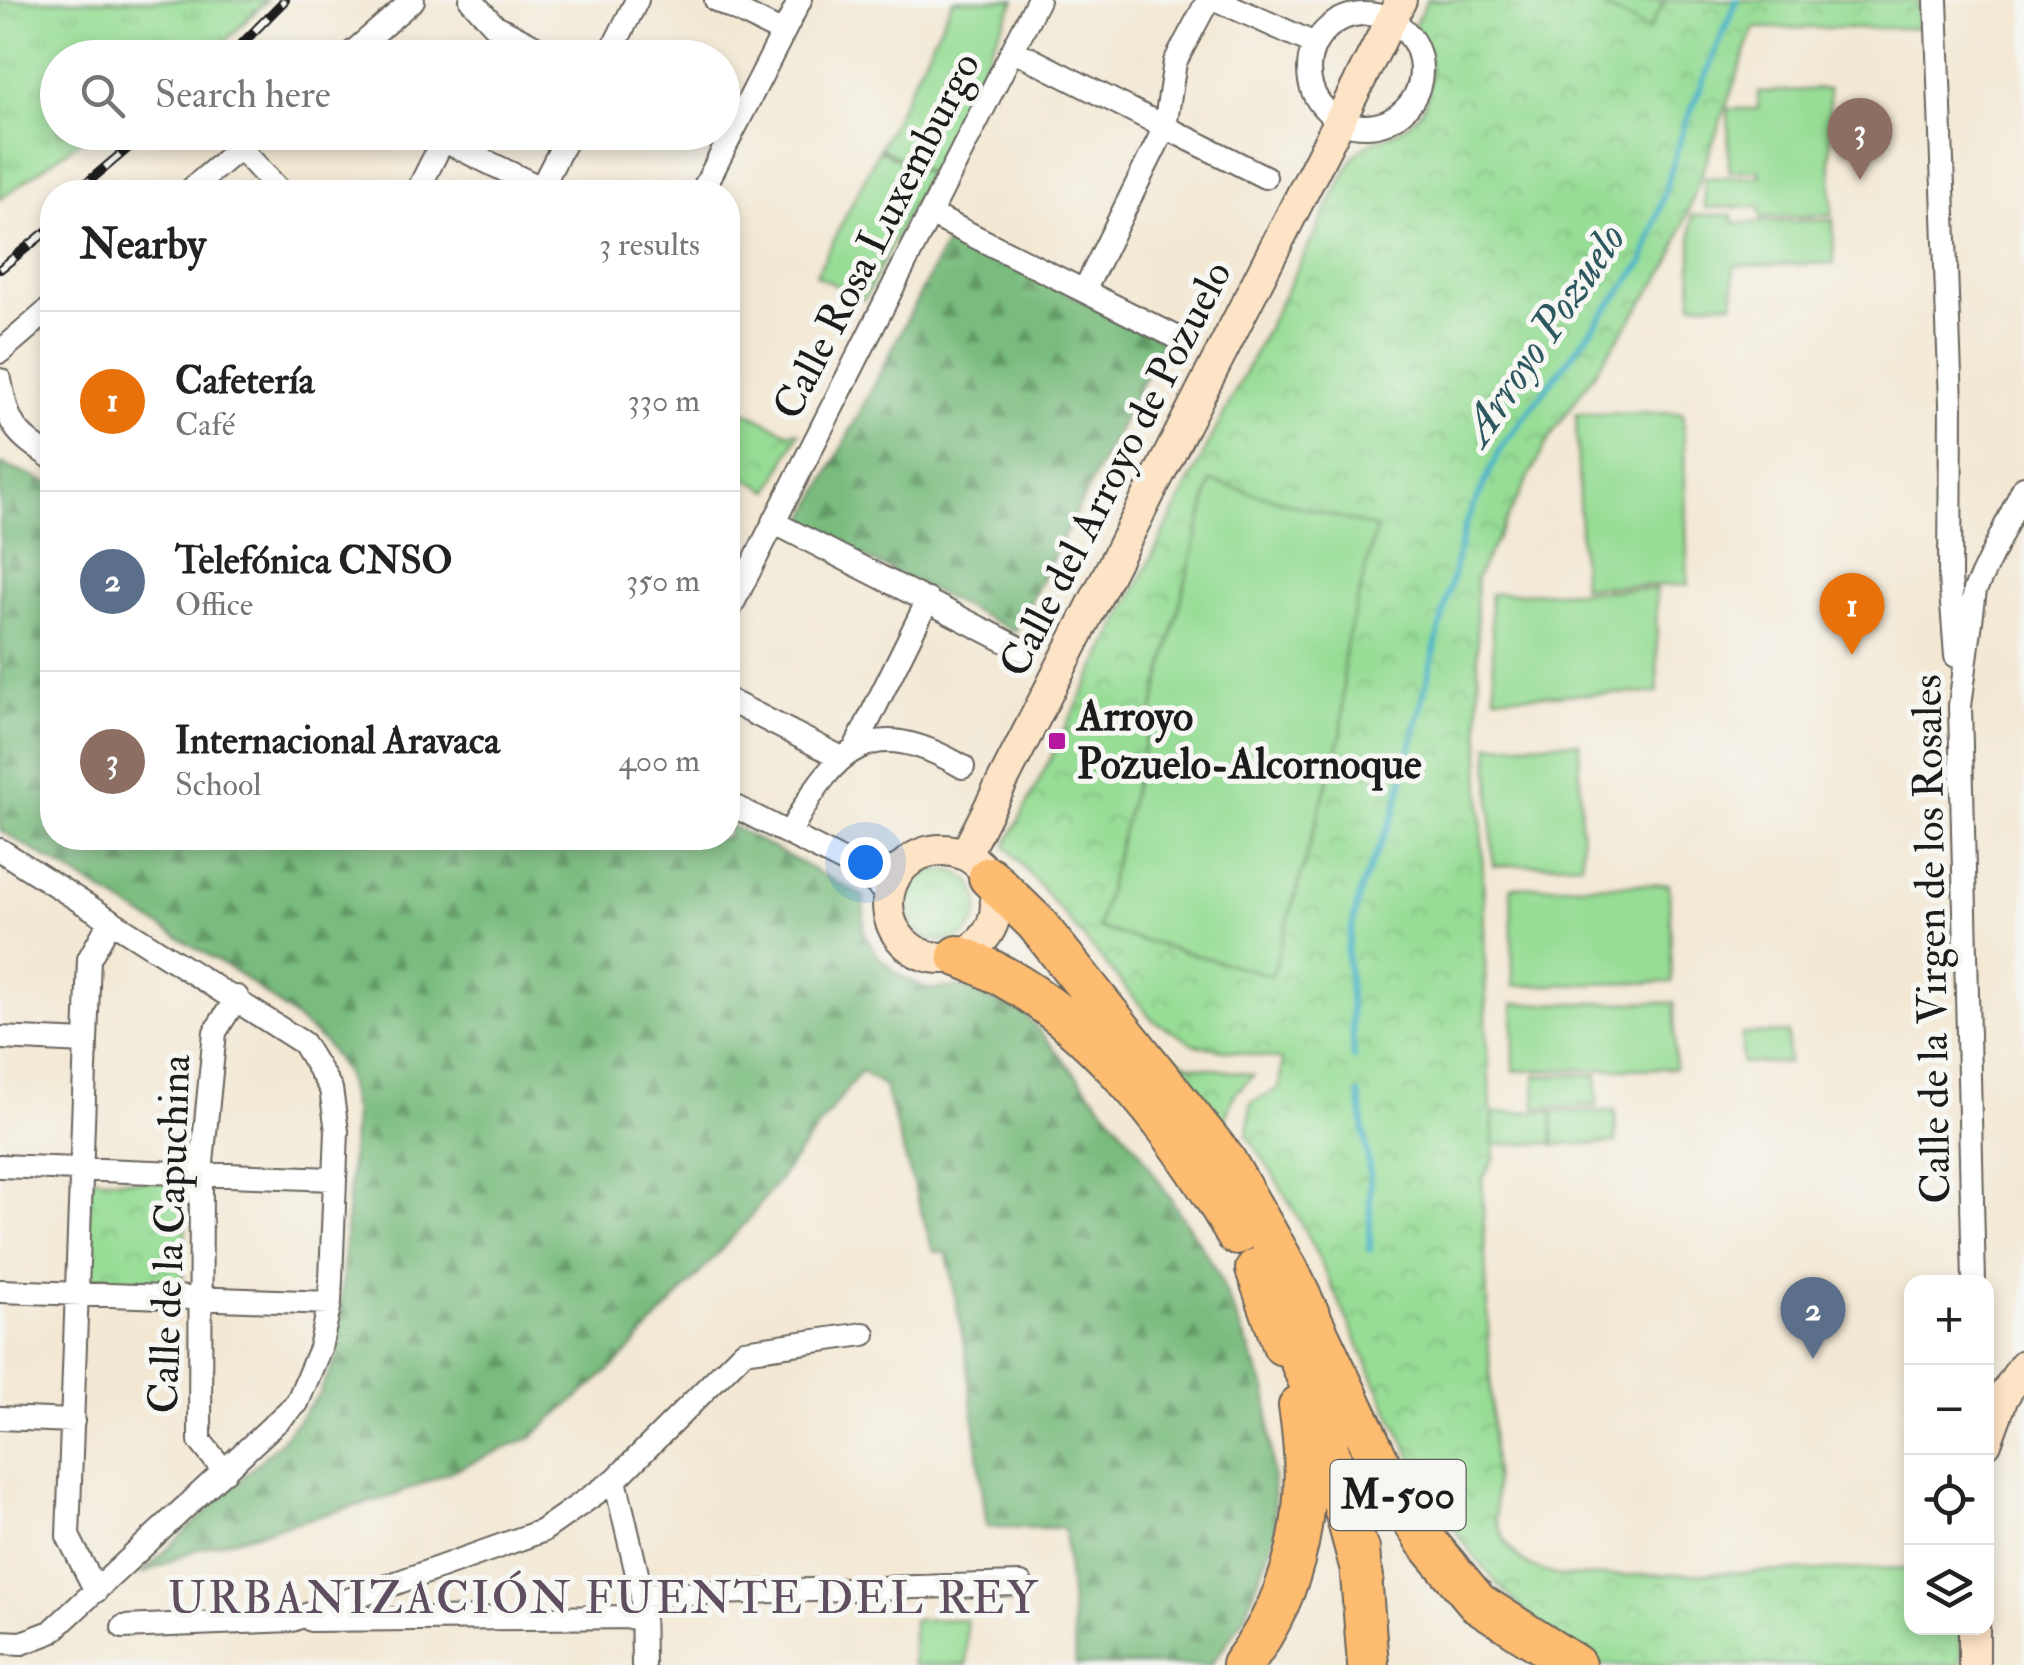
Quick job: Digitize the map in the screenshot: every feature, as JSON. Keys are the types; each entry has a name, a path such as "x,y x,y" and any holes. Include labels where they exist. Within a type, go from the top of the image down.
{"highway":[{"path":"977,866 1036,922 1195,1118 1272,1270"},
{"path":"958,956 1018,983 1094,1048 1185,1152 1272,1270"},
{"name":"M-500","path":"1272,1270 1312,1389 1363,1577 1368,1665"},
{"name":"M-500","path":"1242,1665 1283,1601 1300,1552 1307,1481 1299,1410 1272,1270"},
{"name":"M-500","path":"1272,1270 1426,1541 1478,1602 1575,1665"}],"main road":[{"name":"Calle del Arroyo de Pozuelo","path":"977,866 1396,10"},
{"path":"934,851 977,866 995,894 992,924 972,949 941,958 910,948 892,926 889,896 903,867 934,851"},
{"path":"1994,1415 2024,1365"},
{"path":"1974,1635 1974,1665"}],"street":[{"path":"367,40 413,0"},
{"path":"471,0 494,25 523,40"},
{"path":"617,40 638,0"},
{"path":"716,0 783,33"},
{"path":"740,118 800,0"},
{"name":"Calle Rosa Luxemburgo","path":"740,589 1038,0"},
{"path":"1084,291 1166,127 1176,62 1208,0"},
{"path":"1217,0 1314,44"},
{"path":"1936,0 1952,522 1950,578 1960,706"},
{"path":"1396,10 1421,67 1410,104 1378,124 1340,120 1317,100 1311,86 1308,72 1314,44 1345,17 1396,10"},
{"path":"1013,50 1265,177"},
{"path":"202,180 237,150"},
{"path":"255,150 274,180"},
{"path":"421,180 430,150"},
{"path":"462,150 521,180"},
{"path":"548,180 562,150"},
{"path":"708,180 724,150"},
{"path":"930,214 1182,340"},
{"path":"0,352 40,320"},
{"path":"0,380 4,409 15,431 40,450"},
{"path":"0,444 40,456"},
{"name":"Calle de la Virgen de los Rosales","path":"1974,1275 1960,706 1975,590 2024,486"},
{"path":"773,522 1023,650"},
{"path":"1952,522 1969,535 1997,540"},
{"path":"848,754 928,600"},
{"path":"740,705 848,754"},
{"path":"789,834 818,780 848,754 893,738 927,746 964,767"},
{"path":"740,809 862,871 889,896"},
{"path":"0,850 304,1043 331,1089 338,1131 330,1303 320,1348 297,1403 51,1632 22,1644 0,1642"},
{"path":"862,871 903,867"},
{"path":"96,1591 68,1536 89,959 112,920"},
{"name":"Calle de la Capuchina","path":"225,1472 200,1441 201,1173 215,1032 237,997"},
{"path":"0,1038 86,1042"},
{"path":"0,1166 333,1179"},
{"path":"0,1291 330,1303"},
{"path":"292,1620 542,1531 615,1480 744,1351 864,1334"},
{"path":"0,1418 72,1421"},
{"path":"615,1480 642,1606 643,1665"},
{"path":"124,1627 642,1606 1021,1584"}],"green space":[{"path":"0,0 267,0 226,40 40,40 40,150 68,150 0,199"},
{"path":"953,0 1015,0 929,173 880,148"},
{"path":"1427,0 1918,0 1919,28 1754,28 1669,265 1550,437 1476,578 1487,1051 1495,1157 1482,1180 1496,1521 1520,1560 1563,1577 1904,1568 1904,1635 1962,1635 1961,1665 1601,1665 1534,1620 1479,1563 1434,1497 1290,1203 1247,1136 1251,1103 1279,1088 1282,1060 1196,1045 1153,1020 1006,846 1354,156 1401,129 1423,107 1430,67 1414,26"},
{"path":"1591,0 1665,0 1649,30"},
{"path":"1829,89 1832,215 1761,218 1760,207 1705,208 1704,178 1760,176 1759,170 1729,171 1728,109 1758,109 1758,92"},
{"path":"879,150 927,174 864,300 816,275"},
{"path":"1692,215 1733,215 1734,223 1833,220 1834,263 1734,266 1733,303 1692,303"},
{"path":"950,235 1163,341 1015,632 802,526"},
{"path":"740,409 787,432 799,432 770,491 740,475"},
{"path":"1683,413 1688,585 1582,587 1576,414"},
{"path":"0,464 40,479 40,850 740,850 740,830 864,897 864,934 878,956 901,977 928,989 963,987 1026,1015 1139,1150 1216,1269 1267,1392 1276,1532 1245,1617 1211,1665 1076,1665 1064,1528 987,1527 967,1360 947,1253 933,1251 884,1086 861,1071 748,1220 619,1362 532,1437 393,1496 194,1550 140,1575 281,1441 319,1394 337,1355 354,1115 345,1072 324,1042 290,1014 241,975 0,830"},
{"path":"1211,481 1376,528 1344,653 1342,732 1272,976 1098,928"},
{"path":"1656,589 1658,693 1495,696 1490,594"},
{"path":"1579,742 1582,863 1493,866 1489,745"},
{"path":"943,870 969,880 979,906 969,932 943,942 917,932 907,906 917,880"},
{"path":"1669,884 1672,982 1513,986 1511,887"},
{"path":"1674,1002 1675,1068 1514,1071 1513,1004"},
{"path":"1788,1033 1788,1063 1742,1063 1742,1034"},
{"path":"1156,1046 1189,1065 1254,1075 1235,1093 1222,1125"},
{"path":"1597,1074 1597,1106 1536,1108 1535,1076"},
{"path":"1552,1111 1553,1143 1493,1145 1493,1113"},
{"path":"1615,1111 1616,1143 1554,1145 1553,1112"},
{"path":"90,1178 188,1183 182,1287 84,1282"},
{"path":"966,1619 967,1665 913,1665 913,1620"}],"waterway":[{"name":"Arroyo Pozuelo","path":"1354,1057 1347,950 1361,888 1395,812 1465,525 1502,446 1644,261 1683,130 1737,0"},
{"name":"Arroyo Pozuelo","path":"1359,1094 1370,1175 1370,1250"}],"railway":[{"path":"246,40 285,0"},
{"path":"90,180 126,150"},
{"path":"0,269 40,237"}],"place":[{"name":"Internacional Aravaca","path":"1860,180"},
{"name":"Cafetería","path":"1852,655"},
{"name":"Arroyo Pozuelo-Alcornoque","path":"1057,741"},
{"name":"Telefónica CNSO","path":"1813,1359"}],"district":[{"name":"URBANIZACIÓN FUENTE DEL REY","path":"604,1599"}]}
